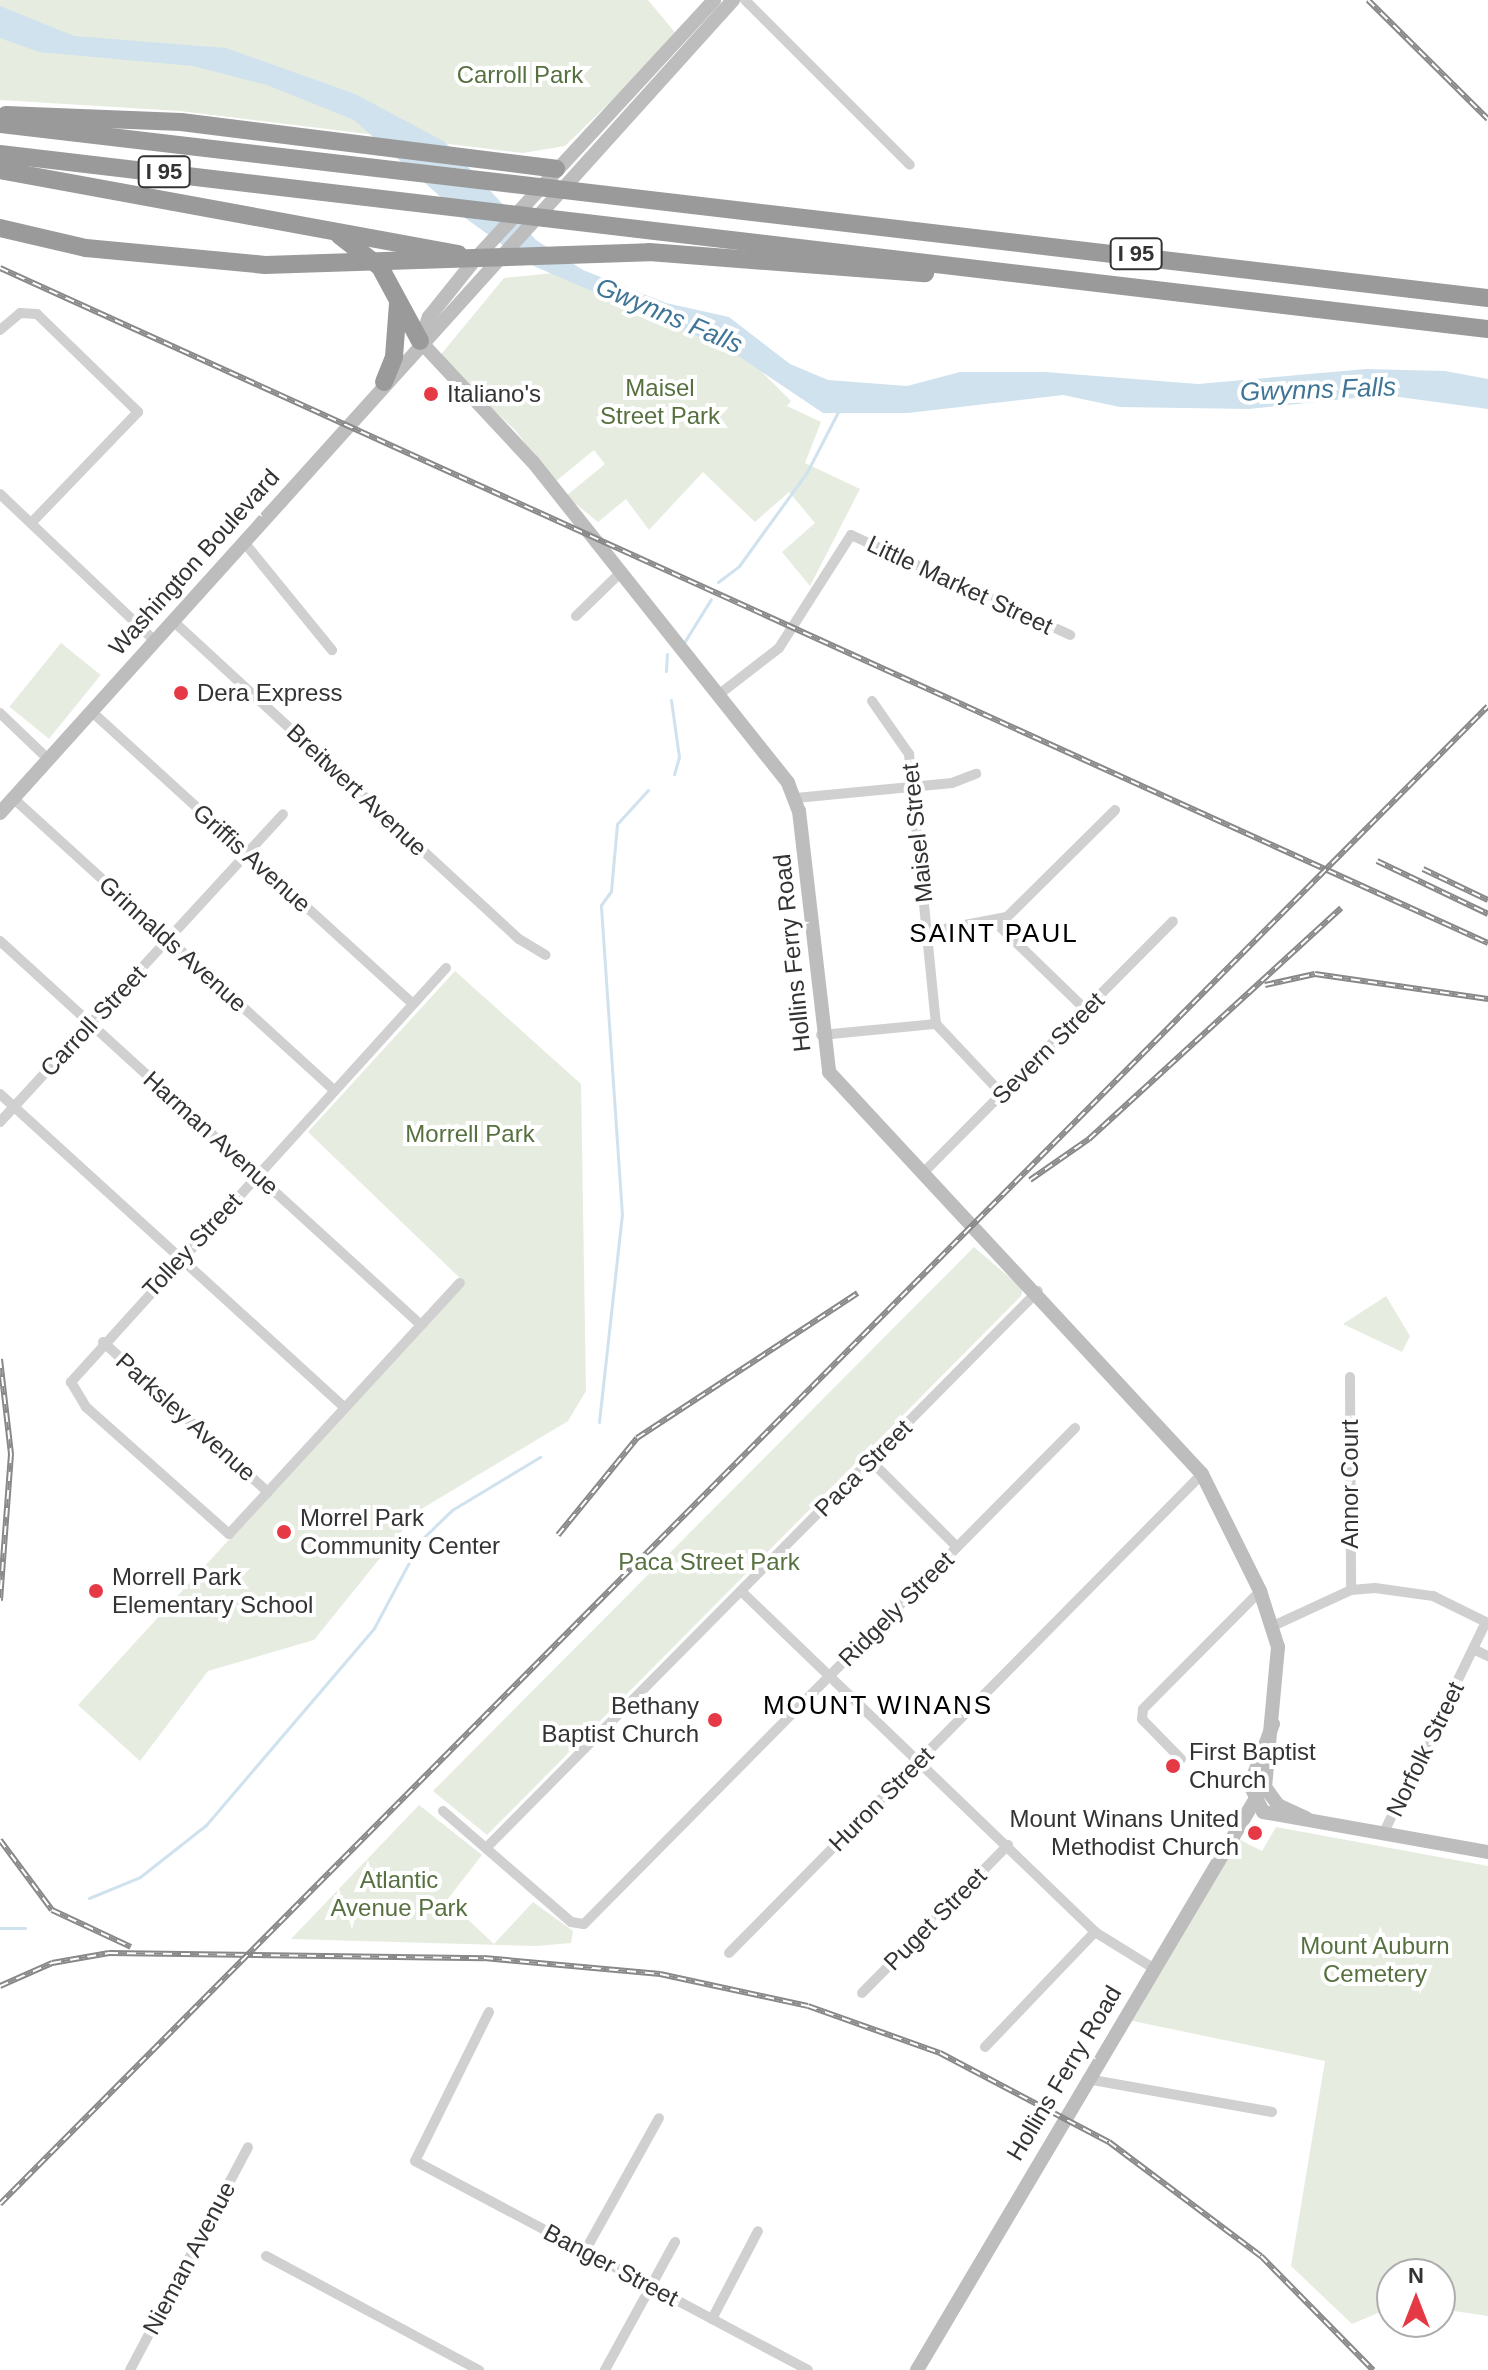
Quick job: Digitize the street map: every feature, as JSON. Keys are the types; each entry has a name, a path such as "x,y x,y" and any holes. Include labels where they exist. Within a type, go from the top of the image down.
{"highway":[{"path":"0,115 156,119 490,158 562,174"},
{"name":"I 95","path":"0,124 1488,298"},
{"name":"I 95","path":"0,154 327,190 999,273 1488,329"},
{"path":"0,170 490,256"},
{"path":"0,228 86,248 265,265 697,254 893,273 999,273"},
{"path":"318,228 363,251 397,297 420,341"},
{"path":"384,382 398,337 397,297"}],"street":[{"name":"Washington Boulevard","path":"0,813 420,341 429,317 490,256 540,213 562,174 714,0"},
{"name":"Washington Boulevard","path":"490,256 523,205 562,174 733,0"},
{"path":"745,0 910,165"},
{"path":"0,330 26,311 138,412 31,523"},
{"path":"420,341 533,462 796,798 914,788 976,774"},
{"path":"0,494 154,640"},
{"name":"Little Market Street","path":"717,696 779,648 851,535 1070,635"},
{"path":"243,541 332,650"},
{"path":"576,616 619,574"},
{"name":"Breitwert Avenue","path":"172,620 519,939 546,955"},
{"name":"Maisel Street","path":"872,701 907,746 914,788 936,1024"},
{"name":"Griffis Avenue","path":"91,711 413,1004"},
{"path":"0,713 48,759"},
{"name":"Grinnalds Avenue","path":"13,798 334,1090"},
{"name":"Hollins Ferry Road","path":"796,798 821,1035 836,1084 1038,1291 1202,1474 1260,1591 1273,1626 1280,1671 1266,1786 1252,1801 917,2370"},
{"path":"928,932 996,923 1115,810"},
{"name":"Carroll Street","path":"0,1122 283,814"},
{"name":"Severn Street","path":"922,1174 1173,921"},
{"path":"996,923 1086,1010"},
{"name":"Harman Avenue","path":"0,941 421,1325"},
{"name":"Tolley Street","path":"268,1492 229,1534 86,1407 71,1382 103,1342 446,968"},
{"path":"821,1035 936,1024 1002,1094"},
{"path":"0,1094 345,1408"},
{"path":"268,1492 460,1283"},
{"name":"Paca Street","path":"486,1848 1038,1291"},
{"name":"Parksley Avenue","path":"103,1342 268,1492"},
{"name":"Annor Court","path":"1350,1377 1351,1590"},
{"name":"Ridgely Street","path":"486,1848 580,1925 1075,1428"},
{"path":"870,1460 957,1547"},
{"name":"Huron Street","path":"729,1953 1202,1474"},
{"path":"1273,1626 1351,1590 1416,1591 1486,1622"},
{"path":"741,1591 920,1760 1095,1932 1153,1968"},
{"path":"1181,1759 1141,1714 1260,1591"},
{"name":"Norfolk Street","path":"1384,1832 1486,1622"},
{"path":"1473,1649 1488,1656"},
{"name":"Hollins Ferry Road","path":"1252,1801 1251,1778 1273,1724"},
{"path":"1266,1786 1306,1818"},
{"path":"1252,1801 1272,1816 1306,1818 1488,1852"},
{"path":"443,1811 486,1848"},
{"name":"Puget Street","path":"862,1993 1008,1845"},
{"path":"985,2047 1095,1932"},
{"name":"Banger Street","path":"489,2012 415,2161 808,2370"},
{"path":"1087,2079 1272,2112"},
{"path":"585,2251 659,2118"},
{"name":"Nieman Avenue","path":"130,2370 248,2147"},
{"path":"712,2319 758,2231"},
{"path":"605,2370 675,2242"},
{"path":"266,2256 479,2370"}],"green space":[{"name":"Carroll Park","path":"0,0 648,0 678,36 565,146 523,153 180,111 0,100"},
{"name":"Maisel Street Park","path":"554,273 750,360 791,401 787,406 821,422 805,463 860,489 810,586 782,552 815,523 789,492 755,522 703,472 649,530 626,499 598,522 566,496 605,464 594,450 555,482 515,430 438,358 504,278"},
{"path":"61,643 101,675 49,739 9,707"},
{"name":"Morrell Park","path":"455,971 581,1084 586,1391 568,1421 418,1511 314,1640 208,1671 140,1761 78,1705 464,1282 308,1132"},
{"name":"Paca Street Park","path":"974,1247 1023,1289 1021,1296 487,1835 433,1791"},
{"path":"1386,1296 1410,1336 1402,1352 1343,1324"},
{"name":"Atlantic Avenue Park","path":"419,1805 482,1855 447,1900 494,1944 533,1902 573,1931 571,1943 537,1946 291,1939"},
{"name":"Mount Auburn Cemetery","path":"1276,1827 1488,1866 1488,2316 1456,2311 1456,2258 1376,2258 1376,2314 1352,2324 1291,2266 1325,2061 1128,2020 1236,1838 1262,1851"}],"water":[{"name":"Gwynns Falls","path":"0,6 74,36 226,48 355,94 445,142 536,240 583,270 666,303 729,317 790,364 828,380 907,386 960,372 1045,372 1198,384 1366,369 1445,371 1488,379 1488,409 1384,395 1249,409 1120,407 1063,395 908,413 823,413 731,351 529,264 461,215 354,120 267,85 193,66 39,52 0,38"}],"waterway":[{"path":"718,582 739,566 807,472 839,410"},
{"path":"685,641 711,599"},
{"path":"666,671 667,654"},
{"path":"671,700 679,757 674,774"},
{"path":"599,1422 622,1215 601,905 611,891 617,824 648,790"},
{"path":"89,1898 140,1877 206,1825 374,1628 421,1540 452,1510 540,1457"},
{"path":"0,1928 25,1928"}],"railway":[{"path":"1368,0 1488,119"},
{"path":"0,268 1488,943"},
{"path":"0,2204 1488,706"},
{"path":"1377,861 1488,914"},
{"path":"1423,869 1488,900"},
{"path":"1030,1180 1089,1139 1341,908"},
{"path":"1265,985 1315,974 1488,999"},
{"path":"558,1535 637,1438 858,1293"},
{"path":"0,1359 11,1454 0,1601"},
{"path":"0,1840 52,1910 131,1947"},
{"path":"0,1986 52,1963 109,1953 484,1958 660,1974 808,2006 940,2053 1109,2142 1261,2256 1373,2370"}],"place":[{"name":"Italiano's","path":"431,394"},
{"name":"Dera Express","path":"181,693"},
{"name":"Morrel Park Community Center","path":"284,1532"},
{"name":"Morrell Park Elementary School","path":"96,1591"},
{"name":"Bethany Baptist Church","path":"715,1720"},
{"name":"First Baptist Church","path":"1173,1766"},
{"name":"Mount Winans United Methodist Church","path":"1255,1833"}],"district":[{"name":"SAINT PAUL","path":"994,934"},
{"name":"MOUNT WINANS","path":"878,1706"}]}
